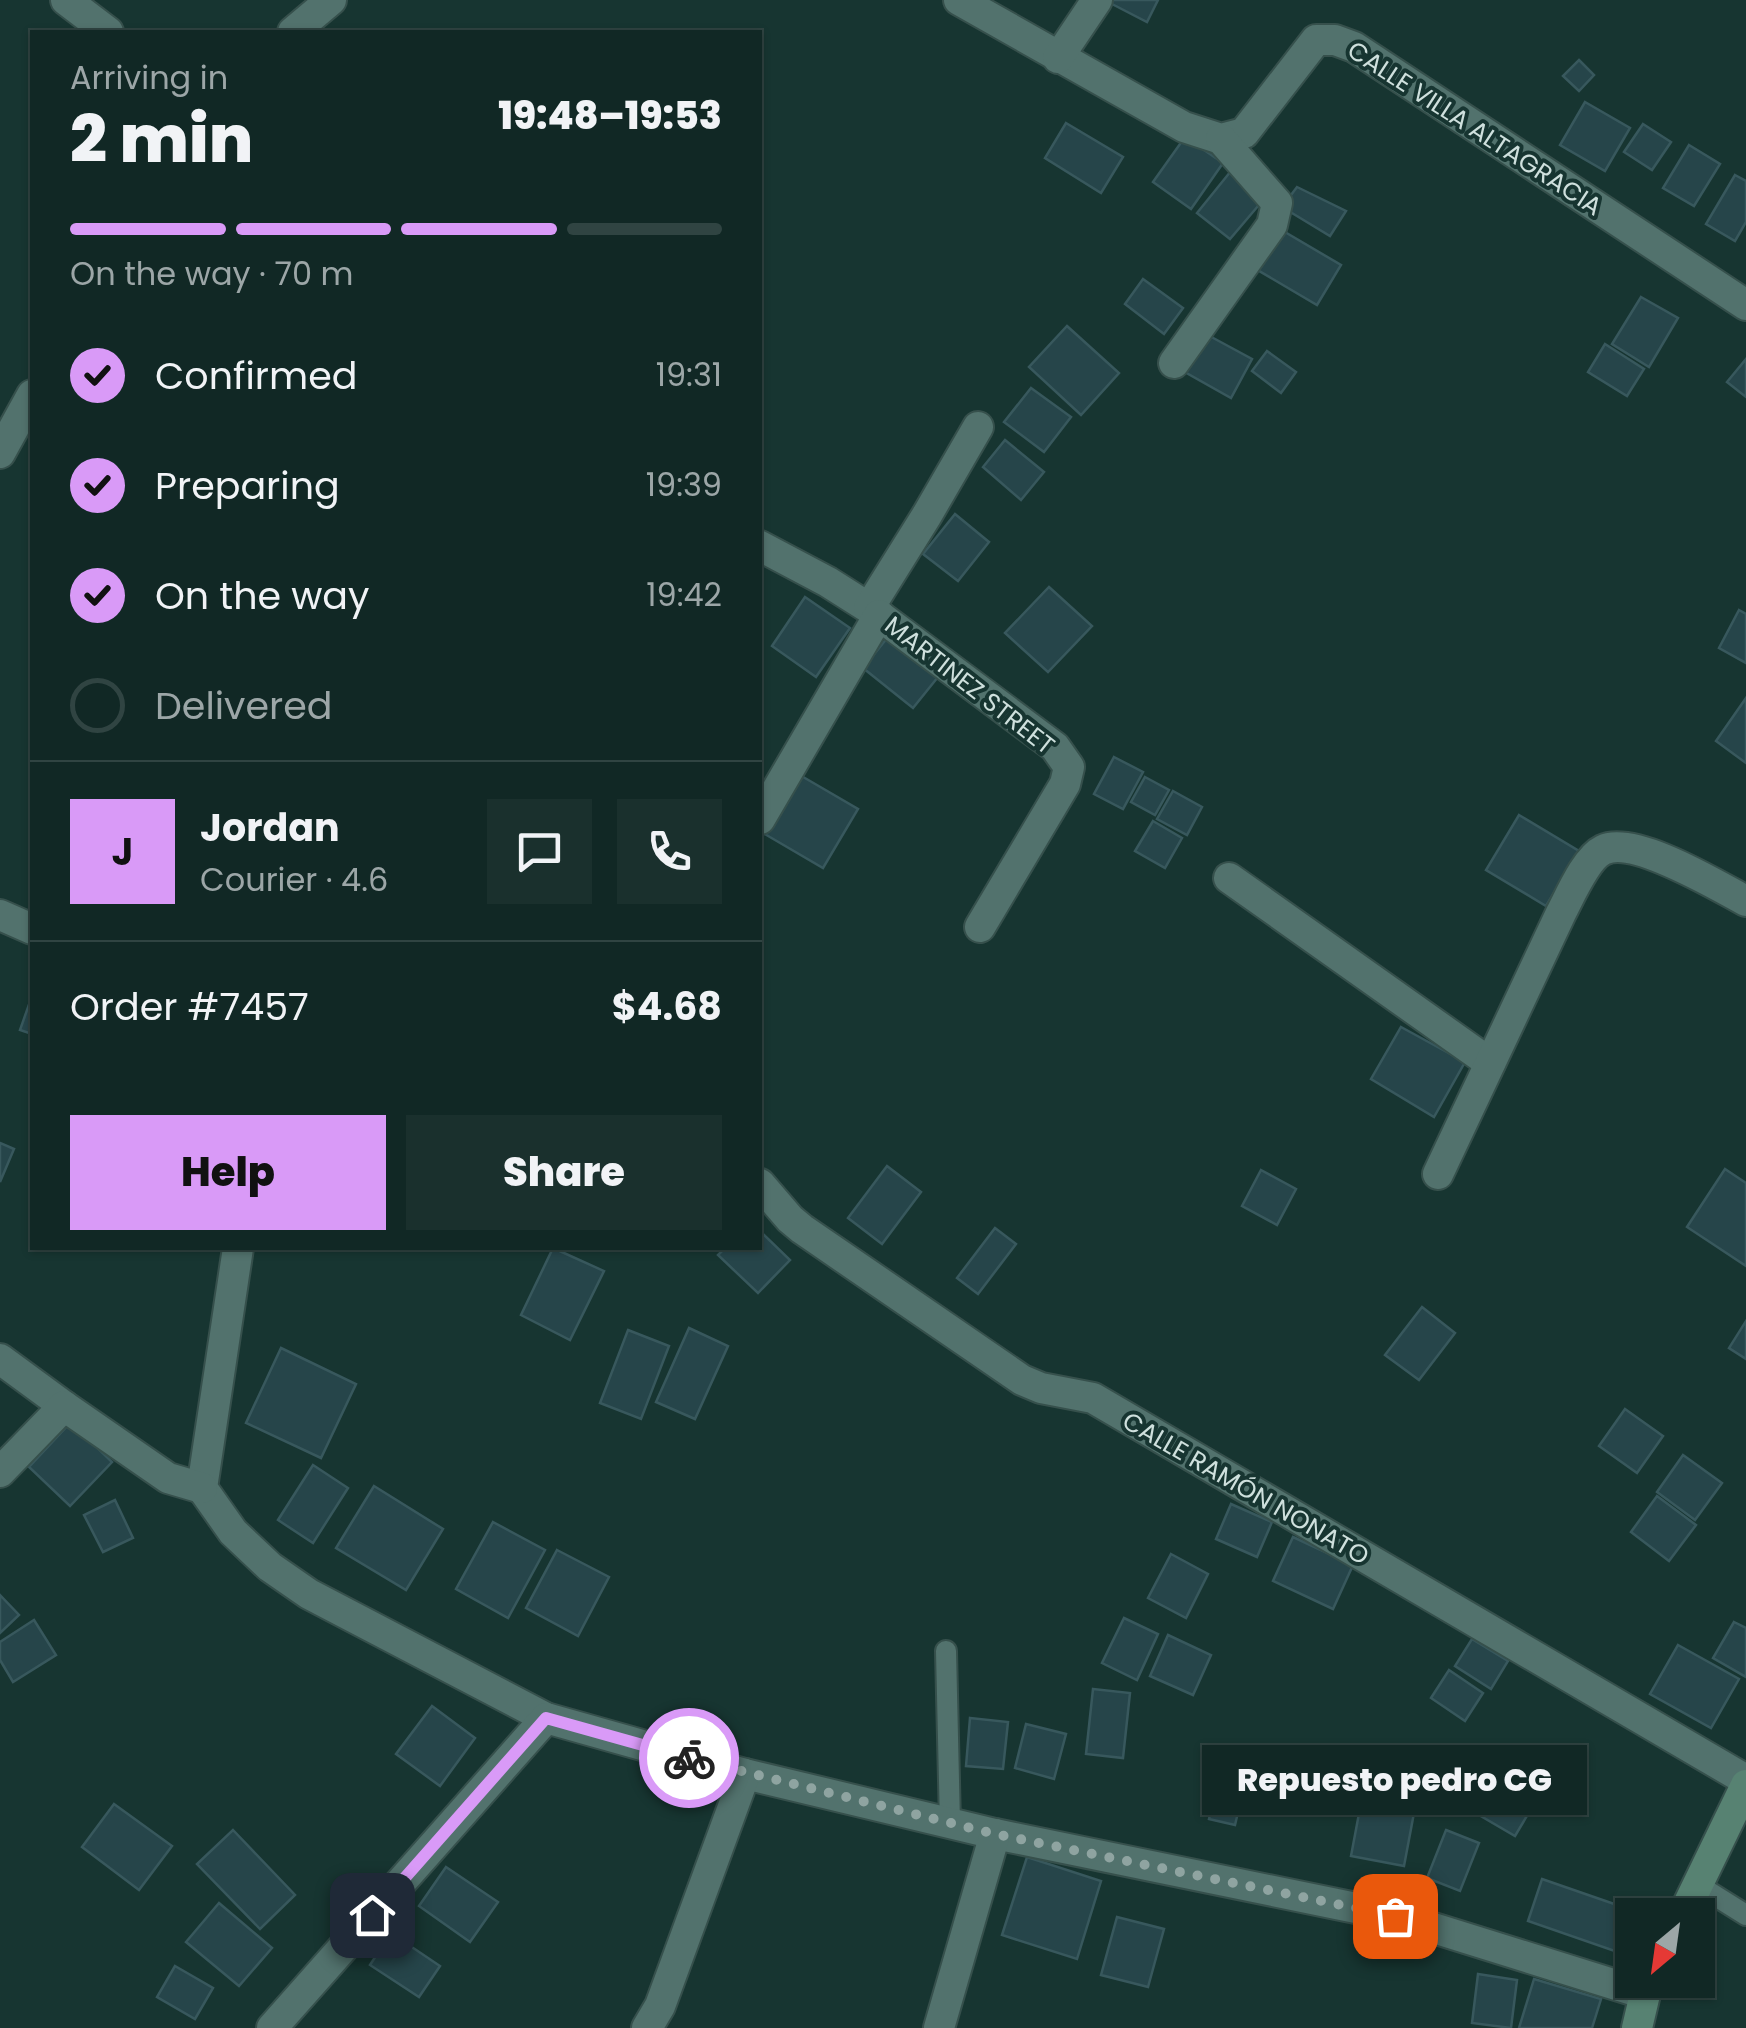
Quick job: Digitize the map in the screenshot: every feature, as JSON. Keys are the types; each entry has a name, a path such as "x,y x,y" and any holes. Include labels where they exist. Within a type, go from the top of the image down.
{"street":[{"path":"66,0 105,30"},
{"path":"294,30 330,0"},
{"path":"958,0 1184,128 1221,139 1278,203 1272,224 1174,362"},
{"path":"1058,58 1097,0"},
{"name":"CALLE VILLA ALTAGRACIA","path":"1221,139 1244,133 1316,40 1335,40 1354,47 1746,305"},
{"path":"0,453 30,399"},
{"path":"762,815 978,427"},
{"name":"MARTINEZ STREET","path":"762,547 874,611 1055,747 1068,767 1065,784 980,927"},
{"path":"1438,1174 1561,914 1582,873 1600,850 1620,845 1657,856 1746,901"},
{"path":"1229,878 1490,1063"},
{"path":"0,914 30,927"},
{"name":"CALLE RAMÓN NONATO","path":"762,1186 802,1229 1022,1380 1041,1388 1092,1398 1746,1783"},
{"path":"202,1488 238,1250"},
{"path":"0,1358 168,1478 202,1488 233,1532 270,1567 309,1594 546,1718 745,1774 950,1824 1395,1916 1615,1977"},
{"path":"0,1472 64,1406"},
{"path":"272,2028 546,1718"},
{"path":"647,2028 660,2006 745,1774"},
{"path":"1692,1898 1746,1783"},
{"path":"939,2028 995,1834"},
{"path":"1637,2028 1646,1998"}],"lane":[{"path":"946,1650 950,1824"},
{"path":"1698,1885 1746,1915"}],"building":[{"path":"1158,0 1147,22 1110,3"},
{"path":"1579,60 1594,75 1579,91 1563,76"},
{"path":"1585,102 1630,128 1605,171 1560,145"},
{"path":"1066,123 1123,157 1101,193 1045,158"},
{"path":"1643,124 1671,142 1652,170 1624,152"},
{"path":"1185,137 1223,163 1191,209 1153,182"},
{"path":"1689,145 1720,164 1694,206 1663,188"},
{"path":"1231,171 1264,199 1230,239 1197,213"},
{"path":"1735,175 1746,181 1746,222 1735,241 1706,224"},
{"path":"1297,187 1346,211 1330,236 1282,207"},
{"path":"1273,225 1341,265 1317,305 1249,265"},
{"path":"1143,279 1183,308 1164,334 1125,304"},
{"path":"1641,297 1678,318 1649,367 1612,344"},
{"path":"1067,326 1119,373 1081,415 1029,367"},
{"path":"1204,333 1252,359 1231,398 1183,371"},
{"path":"1605,344 1644,369 1627,396 1588,372"},
{"path":"1267,351 1296,372 1281,393 1252,371"},
{"path":"1746,359 1746,397 1727,382"},
{"path":"1031,388 1071,417 1044,452 1004,422"},
{"path":"1005,440 1044,472 1021,500 983,467"},
{"path":"955,514 989,542 958,581 923,554"},
{"path":"1049,587 1092,626 1048,672 1005,633"},
{"path":"805,597 850,628 816,677 772,646"},
{"path":"1739,610 1746,614 1746,663 1719,648"},
{"path":"888,637 938,677 913,708 863,668"},
{"path":"1746,698 1746,763 1716,741"},
{"path":"1114,757 1143,772 1123,809 1094,794"},
{"path":"798,774 858,809 823,868 763,833"},
{"path":"1145,777 1169,790 1155,815 1131,802"},
{"path":"1173,791 1202,807 1187,835 1157,819"},
{"path":"1519,815 1579,851 1546,906 1486,870"},
{"path":"1153,821 1182,838 1165,868 1135,851"},
{"path":"30,1002 30,1033 20,1030"},
{"path":"1401,1027 1465,1062 1434,1117 1371,1079"},
{"path":"0,1143 14,1149 0,1182"},
{"path":"887,1166 921,1192 882,1244 848,1218"},
{"path":"1725,1169 1746,1183 1746,1266 1687,1227"},
{"path":"1261,1170 1296,1189 1277,1225 1242,1206"},
{"path":"995,1228 1016,1244 978,1294 957,1278"},
{"path":"762,1233 790,1260 758,1293 718,1255 723,1250 762,1250"},
{"path":"552,1250 604,1271 570,1340 521,1315"},
{"path":"1422,1307 1455,1333 1419,1380 1385,1355"},
{"path":"1746,1321 1746,1359 1729,1348"},
{"path":"689,1328 728,1346 695,1419 656,1402"},
{"path":"628,1330 669,1346 641,1419 600,1403"},
{"path":"281,1348 356,1384 321,1458 246,1423"},
{"path":"1625,1409 1663,1436 1637,1473 1599,1446"},
{"path":"71,1422 112,1462 70,1506 29,1467"},
{"path":"1683,1455 1722,1483 1695,1520 1657,1492"},
{"path":"313,1465 348,1488 313,1543 278,1520"},
{"path":"374,1486 443,1529 406,1590 336,1548"},
{"path":"1657,1496 1696,1525 1669,1561 1631,1532"},
{"path":"115,1500 133,1538 103,1552 84,1515"},
{"path":"1231,1504 1272,1522 1257,1557 1216,1539"},
{"path":"493,1522 545,1550 508,1618 456,1589"},
{"path":"1293,1537 1353,1565 1333,1609 1273,1581"},
{"path":"557,1550 609,1577 578,1636 526,1608"},
{"path":"1171,1554 1208,1574 1186,1618 1148,1598"},
{"path":"0,1595 19,1615 0,1633"},
{"path":"1124,1618 1158,1634 1137,1680 1102,1663"},
{"path":"34,1620 56,1655 13,1682 0,1660 0,1642"},
{"path":"1734,1622 1746,1628 1746,1677 1713,1658"},
{"path":"1168,1635 1211,1655 1193,1695 1150,1676"},
{"path":"1472,1639 1508,1661 1491,1689 1455,1666"},
{"path":"1678,1645 1739,1679 1711,1728 1650,1694"},
{"path":"1449,1670 1483,1693 1465,1721 1431,1698"},
{"path":"1093,1689 1130,1693 1123,1758 1086,1754"},
{"path":"432,1706 475,1738 440,1786 396,1754"},
{"path":"970,1718 1008,1722 1003,1769 966,1766"},
{"path":"1026,1724 1066,1734 1054,1779 1015,1768"},
{"path":"1218,1777 1245,1783 1235,1825 1209,1819"},
{"path":"1493,1780 1534,1804 1515,1836 1474,1812"},
{"path":"1364,1787 1417,1797 1404,1866 1351,1856"},
{"path":"114,1804 172,1846 139,1890 82,1847"},
{"path":"233,1830 295,1895 260,1929 197,1864"},
{"path":"1446,1830 1479,1843 1460,1891 1427,1878"},
{"path":"1027,1857 1101,1881 1077,1959 1002,1935"},
{"path":"446,1867 498,1902 470,1942 419,1906"},
{"path":"1542,1879 1615,1904 1615,1951 1528,1921"},
{"path":"219,1903 272,1948 239,1986 186,1942"},
{"path":"1117,1917 1164,1929 1148,1987 1101,1975"},
{"path":"391,1933 440,1966 419,1997 370,1965"},
{"path":"175,1966 213,1988 195,2019 157,1997"},
{"path":"1478,1974 1517,1980 1511,2028 1472,2023"},
{"path":"1534,1979 1601,1999 1592,2028 1519,2028"}],"way so far":[{"path":"689,1758 995,1834 1395,1916"}],"place":[{"name":"Repuesto pedro CG","path":"1395,1916"}],"route":[{"path":"372,1915 546,1718 689,1758"}]}
